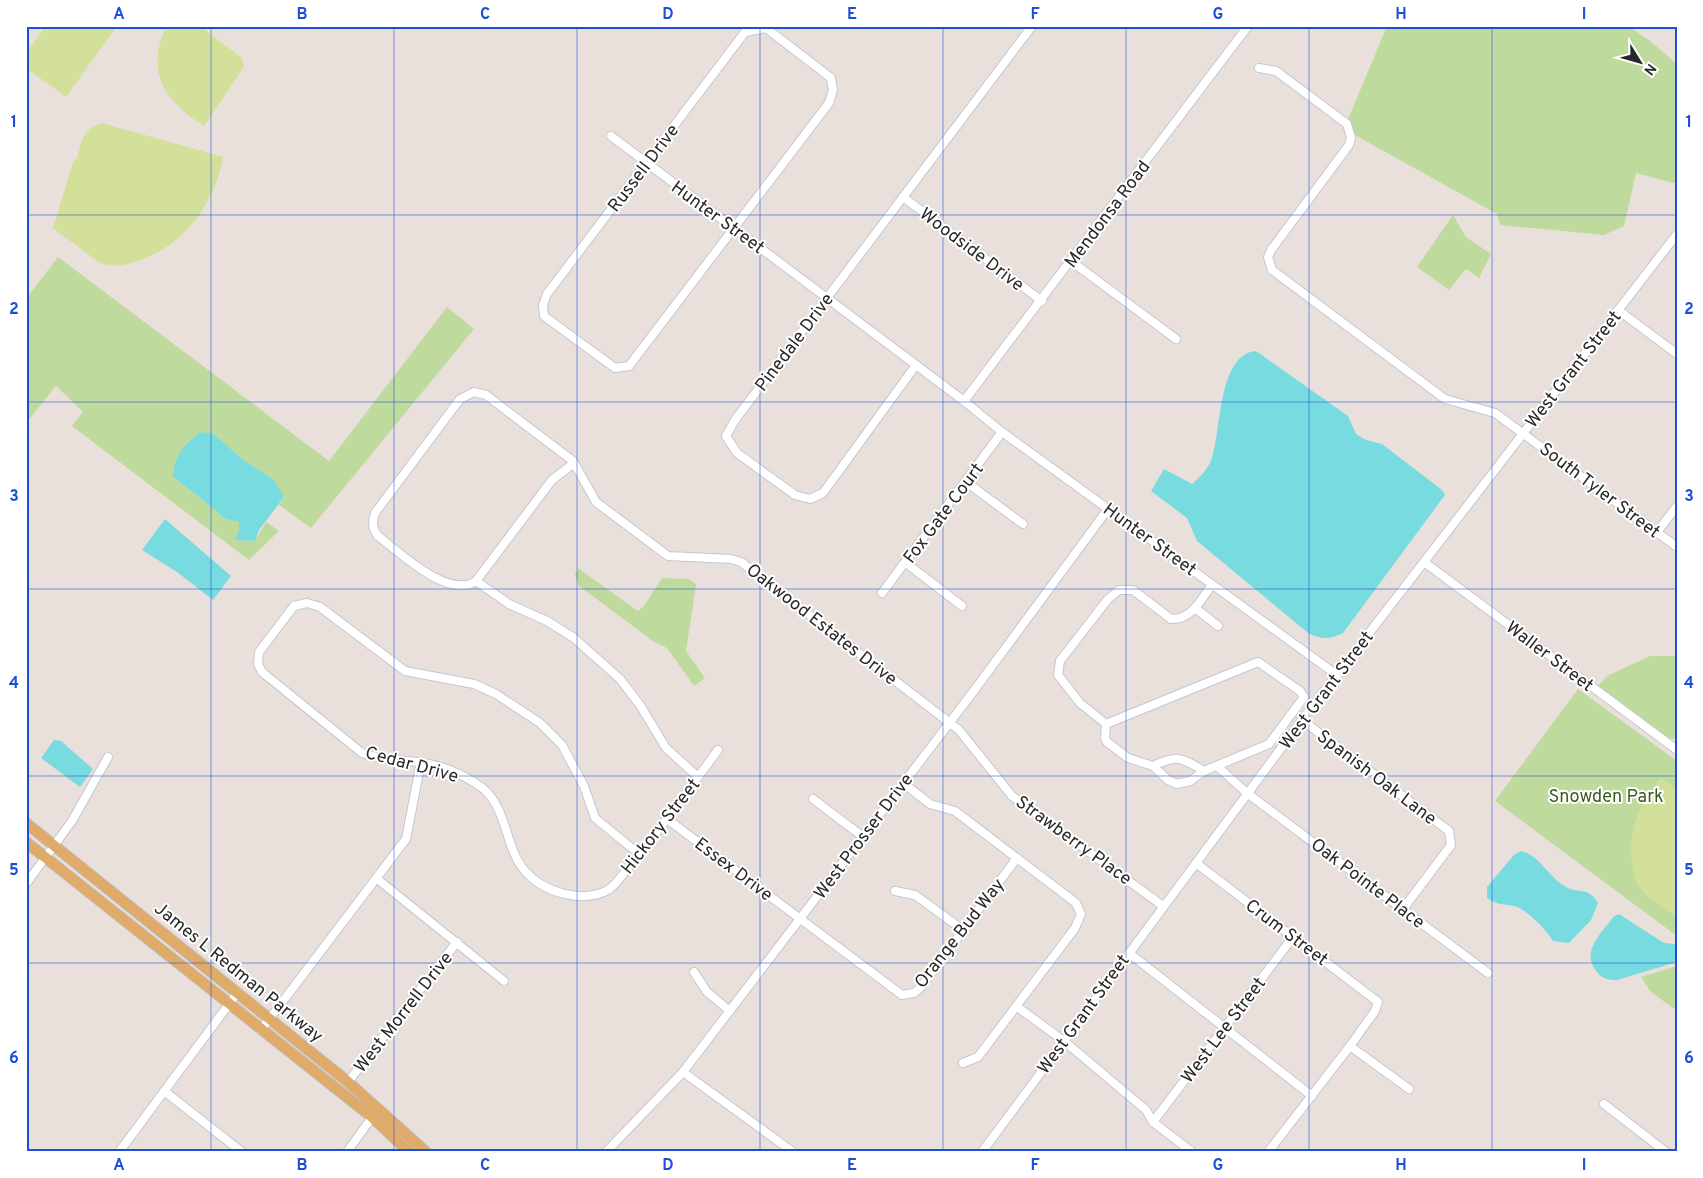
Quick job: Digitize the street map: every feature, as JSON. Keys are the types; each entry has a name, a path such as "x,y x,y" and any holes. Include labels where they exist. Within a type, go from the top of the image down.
{"main road":[{"name":"James L Redman Parkway","path":"26,823 348,1082 378,1107 424,1152"},
{"name":"James L Redman Parkway","path":"26,842 260,1030 372,1117 409,1152"},
{"path":"46,858 58,859 70,865 127,911 141,914"},
{"path":"135,929 154,933 174,950 204,965"},
{"path":"169,957 192,967 208,979 222,979"},
{"path":"295,1057 320,1070 336,1082 342,1084 348,1082"},
{"path":"372,1117 382,1118 388,1122 424,1152"}],"street":[{"name":"Pinedale Drive","path":"916,365 823,493 810,499 795,495 737,453 726,436 735,420 1032,26"},
{"name":"Mendonsa Road","path":"964,401 1042,301 1248,26"},
{"name":"Russell Drive","path":"766,28 831,78 833,90 829,103 734,229 630,366 615,368 544,316 543,305 548,294 746,32 766,28"},
{"name":"South Tyler Street","path":"1259,68 1276,71 1346,124 1352,138 1271,250 1268,258 1272,270 1445,399 1495,412 1677,547"},
{"name":"Hunter Street","path":"611,136 964,401 1002,432 1338,675"},
{"name":"Woodside Drive","path":"903,196 1042,301"},
{"name":"West Grant Street","path":"982,1152 1302,720 1677,234"},
{"path":"1071,261 1176,340"},
{"path":"1618,310 1677,354"},
{"name":"Oakwood Estates Drive","path":"476,581 469,586 461,587 430,576 378,536 373,530 372,521 375,513 460,399 474,392 486,395 574,463 596,502 668,556 731,559 741,562 950,723"},
{"name":"Fox Gate Court","path":"882,593 1002,432"},
{"path":"574,463 552,480 476,581 509,604 547,622 574,638 620,679 640,705 666,748 698,776"},
{"path":"966,482 1023,524"},
{"path":"1657,532 1677,506"},
{"name":"West Prosser Drive","path":"606,1152 683,1072 950,723 1108,510"},
{"name":"Waller Street","path":"1424,562 1677,750"},
{"path":"906,563 962,606"},
{"path":"1106,724 1080,703 1061,682 1058,675 1060,661 1108,599 1119,590 1134,590 1172,618 1185,617 1195,608 1212,584"},
{"name":"Cedar Drive","path":"596,895 580,897 549,889 525,871 514,851 500,811 483,788 456,772 421,762 377,758 362,753 262,672 258,664 259,652 294,606 306,602 320,607 405,671 474,684 496,694 540,723 562,745 584,786 595,818 640,854"},
{"path":"1195,608 1218,626"},
{"path":"1260,662 1300,691 1303,700 1272,741 1204,771 1190,781 1177,784 1168,780 1154,766 1128,758 1107,742 1105,738 1106,724 1260,662"},
{"name":"Spanish Oak Lane","path":"1302,720 1449,831 1450,845 1403,909"},
{"name":"Strawberry Place","path":"950,723 967,738 1012,796 1164,906"},
{"name":"Hickory Street","path":"596,895 610,889 640,854 718,750"},
{"path":"26,884 72,821 108,757"},
{"path":"1154,766 1171,758 1184,759 1204,771"},
{"path":"260,1030 406,839 421,762"},
{"name":"Oak Pointe Place","path":"1217,766 1247,793 1488,974"},
{"path":"903,783 930,804 955,811 1076,903 1082,914 1075,928 978,1057 963,1063"},
{"path":"813,799 862,836"},
{"name":"Essex Drive","path":"668,819 800,919"},
{"name":"Orange Bud Way","path":"800,919 902,995 914,993 920,988 1017,858"},
{"name":"Crum Street","path":"1196,863 1378,1002 1350,1046"},
{"path":"376,878 504,981"},
{"path":"895,890 915,895 963,930"},
{"name":"West Lee Street","path":"1152,1122 1293,937"},
{"name":"West Morrell Drive","path":"348,1082 457,942"},
{"path":"1129,953 1312,1096"},
{"path":"694,972 707,992 730,1011"},
{"path":"119,1152 238,992"},
{"path":"1016,1006 1064,1041 1146,1110 1152,1122 1192,1152"},
{"path":"1268,1152 1350,1046 1409,1089"},
{"path":"683,1072 793,1152"},
{"path":"164,1091 237,1150"},
{"path":"1604,1104 1666,1152"},
{"path":"347,1152 378,1107"}],"green space":[{"path":"46,26 117,26 66,97 26,68 26,53"},
{"path":"167,26 200,26 242,58 244,67 204,126 179,107 169,96 162,84 158,71 158,57 160,42"},
{"path":"1387,26 1628,26 1650,41 1677,64 1677,184 1636,173 1624,226 1604,235 1500,225 1497,214 1344,129"},
{"path":"102,123 223,157 213,191 195,221 170,245 155,254 129,264 109,265 100,263 53,228 74,159 77,159 84,136 91,128"},
{"path":"1453,215 1466,237 1491,254 1479,278 1466,269 1449,290 1417,267"},
{"path":"58,257 329,461 447,307 474,329 311,528 279,505 284,497 214,434 173,477 223,518 239,522 236,540 255,541 266,522 279,531 249,560 72,426 83,412 56,386 26,423 26,299"},
{"path":"578,568 638,611 644,606 662,578 689,579 696,584 686,651 705,678 694,686 667,648 653,641 579,586 575,575"},
{"path":"1650,656 1677,656 1677,738 1669,739 1598,686 1607,676"},
{"name":"Snowden Park","path":"1578,689 1677,761 1677,936 1495,801"},
{"path":"1661,778 1677,790 1677,917 1652,900 1640,888 1632,863 1632,839 1637,818 1647,797"},
{"path":"1677,966 1677,1011 1651,992 1641,977"}],"water":[{"path":"1256,351 1348,416 1356,434 1366,440 1382,444 1442,490 1445,495 1343,633 1333,637 1320,638 1307,632 1197,541 1187,518 1151,491 1164,469 1192,484 1206,469 1214,451 1222,399 1227,381 1234,366 1243,356"},
{"path":"200,432 214,434 242,459 274,480 284,497 259,530 255,541 235,540 239,530 239,522 223,518 173,477 175,463 181,452"},
{"path":"165,519 231,576 213,600 177,572 142,550"},
{"path":"54,740 61,741 93,769 80,787 41,758"},
{"path":"1521,851 1534,857 1562,884 1573,890 1587,892 1598,903 1591,920 1569,943 1553,941 1546,931 1525,911 1487,898 1487,887 1514,855"},
{"path":"1619,914 1664,943 1677,944 1677,962 1617,980 1601,976 1592,963 1592,949 1614,916"}]}
